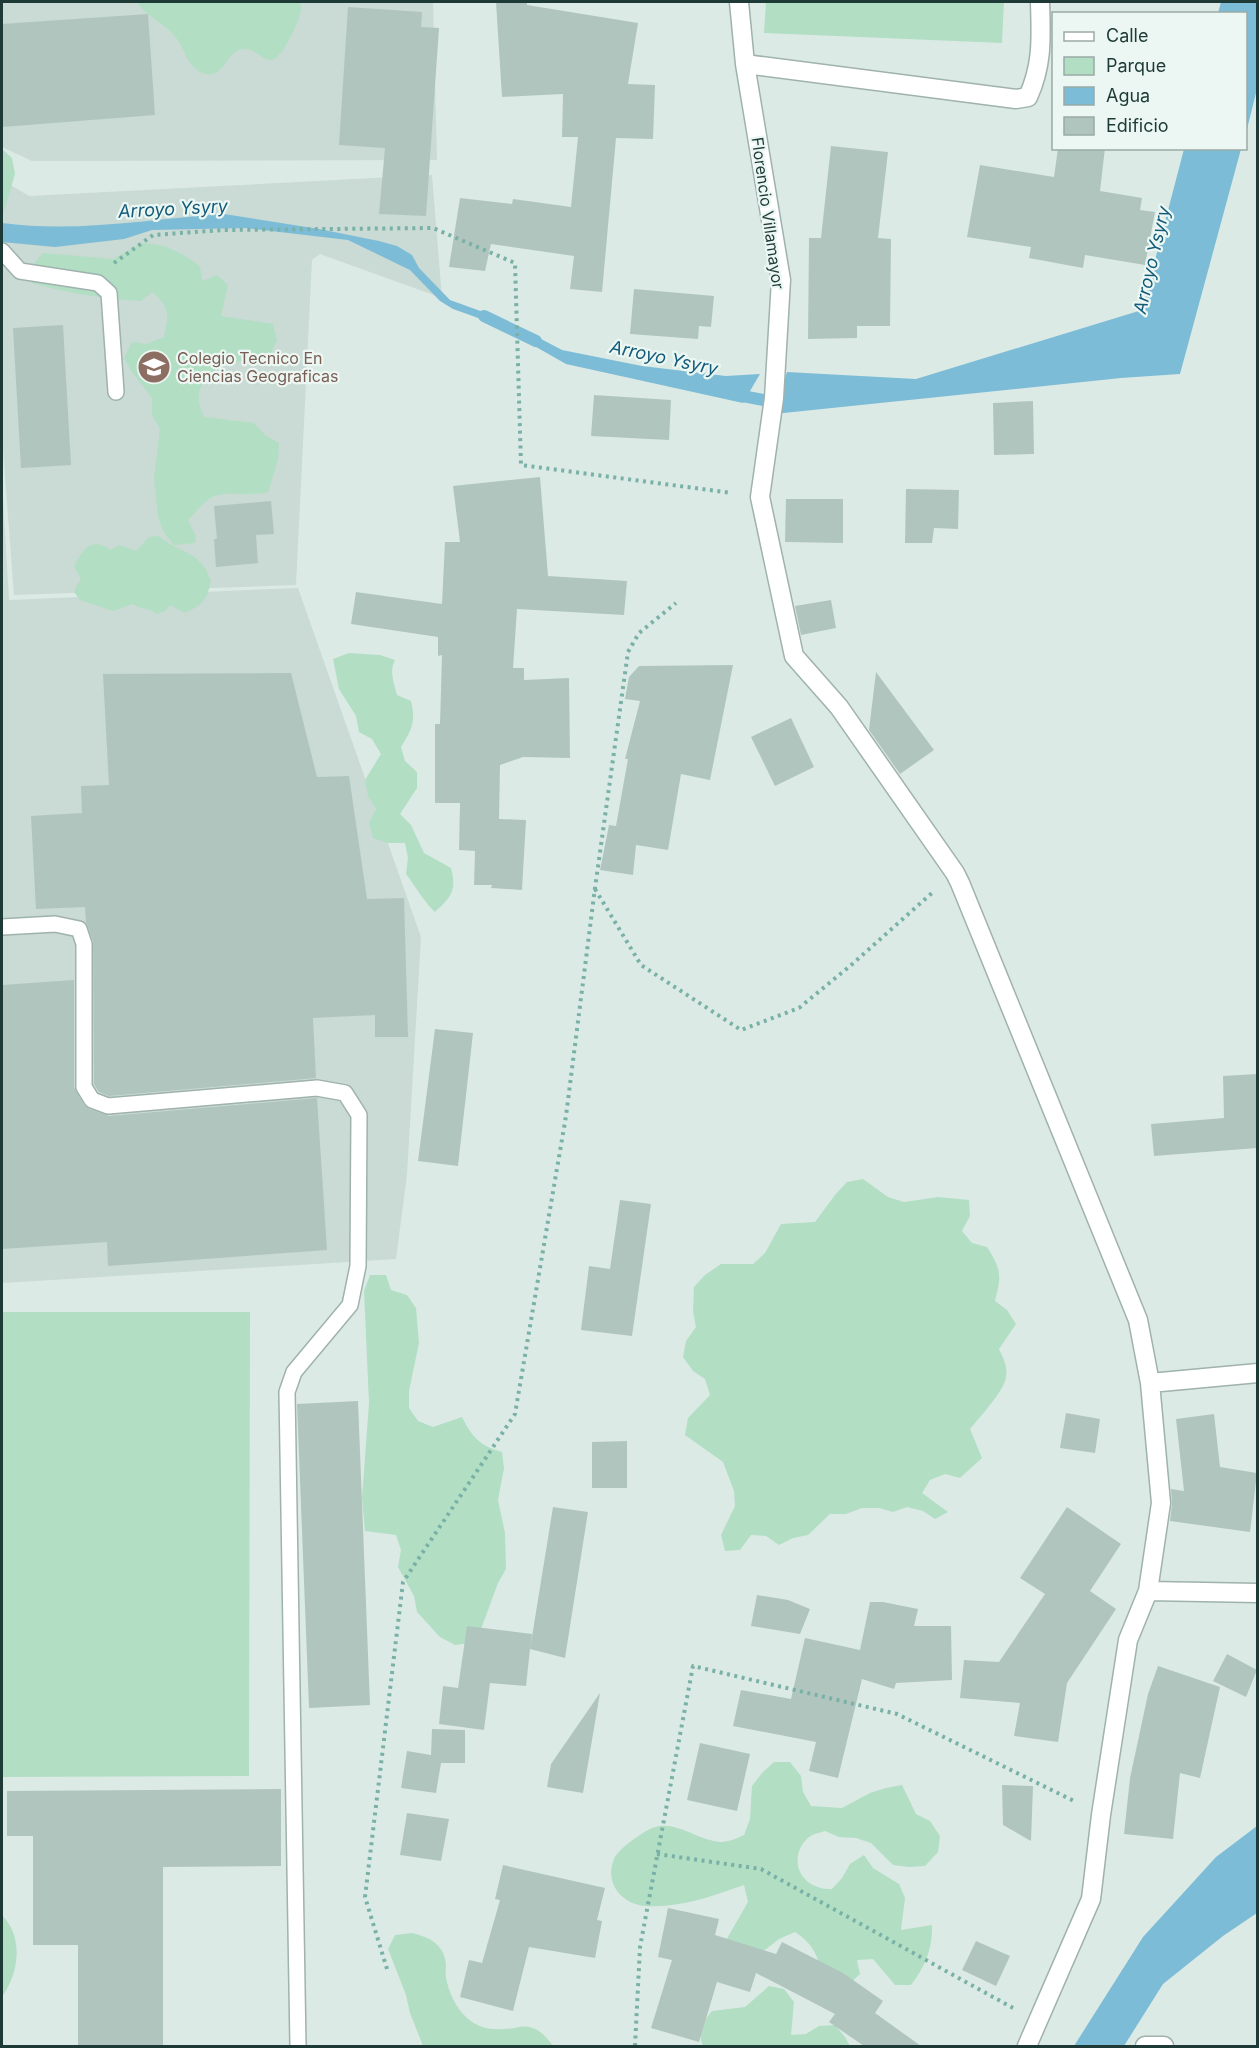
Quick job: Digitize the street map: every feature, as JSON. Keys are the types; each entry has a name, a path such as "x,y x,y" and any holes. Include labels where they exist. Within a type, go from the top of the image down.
{"street":[{"name":"Florencio Villamayor","path":"739,2 745,64 781,280 773,404 760,497 794,656 839,707 955,873 1138,1320 1150,1383 1161,1503 1149,1591 1128,1640 1101,1815 1091,1899 1027,2046"},
{"path":"745,64 1016,99 1028,97 1037,77 1041,40 1040,2"},
{"path":"1150,1383 1257,1373"},
{"path":"1149,1591 1257,1593"},
{"path":"1145,2046 1164,2046"}],"lane":[{"path":"2,251 20,271 98,283 106,288 109,292 116,392"},
{"path":"2,927 55,924 79,929 84,944 84,1087 92,1100 108,1106 317,1088 345,1093 359,1115 358,1266 350,1305 294,1372 287,1392 298,2046"}],"path":[{"path":"106,268 153,235 223,230 433,228 515,262 521,465 760,497"},
{"path":"387,1969 365,1897 403,1582 515,1414 566,1116 628,652 639,633 676,603"},
{"path":"595,888 641,964 741,1030 799,1008 955,873"},
{"path":"635,2046 640,1947 693,1666 897,1714 1101,1815"},
{"path":"657,1854 761,1869 1038,2021"}],"shaded area":[{"path":"2,2 433,2 437,160 32,161 2,147"},
{"name":"Colegio Tecnico En Ciencias Geograficas","path":"432,175 442,298 320,254 312,260 296,585 14,595 2,437 2,180 29,196"},
{"path":"2,481 9,600 298,588 421,937 407,1175 396,1259 2,1283"}],"green space":[{"path":"137,2 301,2 301,11 289,39 275,58 267,59 251,50 242,49 233,54 216,73 206,74 192,65 173,34 141,8"},
{"path":"766,2 1004,2 1002,43 764,33"},
{"path":"2,149 12,158 15,174 2,218"},
{"path":"142,243 165,247 186,257 200,266 202,281 217,275 228,285 221,316 273,324 277,340 270,355 225,365 210,374 201,387 199,400 204,417 254,423 265,435 279,443 278,460 268,492 224,494 209,499 188,520 196,537 195,543 174,545 164,533 158,517 154,478 160,429 152,415 152,398 124,358 132,342 147,344 164,337 167,312 163,303 153,292 141,301 127,300 72,293 32,283 32,266 43,253 113,259"},
{"path":"159,536 196,559 206,569 211,580 210,587 204,601 197,607 185,613 170,605 165,611 157,614 132,604 113,611 80,600 74,592 81,579 74,566 89,546 98,544 111,550 119,545 136,551 149,537"},
{"path":"349,653 380,655 395,660 392,673 397,695 411,701 412,725 401,747 405,761 417,772 417,788 400,814 411,825 424,853 451,868 453,888 445,902 435,912 406,874 408,858 405,843 388,843 373,838 369,823 376,809 368,796 365,780 381,754 372,739 359,732 356,716 339,689 333,659"},
{"path":"863,1179 888,1197 904,1202 938,1197 969,1200 970,1216 962,1231 972,1243 987,1247 998,1267 999,1285 995,1301 1007,1310 1016,1324 999,1349 1005,1362 1005,1383 970,1429 982,1458 960,1478 945,1474 930,1480 922,1493 948,1512 935,1519 923,1511 907,1507 893,1512 879,1508 862,1508 846,1514 830,1514 808,1535 793,1538 779,1545 766,1536 751,1535 740,1550 725,1551 721,1535 735,1506 734,1491 723,1462 685,1435 688,1418 710,1395 705,1379 693,1371 683,1357 686,1341 696,1327 693,1311 694,1287 705,1275 721,1264 753,1264 765,1253 781,1224 815,1222 847,1182"},
{"path":"370,1275 386,1275 391,1290 407,1295 416,1308 419,1343 409,1391 409,1408 418,1421 433,1427 462,1417 478,1440 502,1452 504,1468 498,1500 505,1533 506,1569 498,1583 481,1629 470,1643 455,1645 440,1637 417,1612 414,1596 398,1567 401,1550 396,1535 365,1531 362,1498 369,1403 364,1291"},
{"path":"2,1312 250,1312 249,1776 2,1777"},
{"path":"774,1762 790,1762 801,1776 803,1792 811,1806 842,1808 870,1793 902,1785 916,1814 930,1821 940,1836 938,1852 925,1866 893,1865 871,1843 856,1838 839,1837 825,1831 808,1838 799,1851 798,1865 804,1879 821,1888 832,1889 850,1864 864,1855 873,1868 899,1884 905,1898 901,1930 932,1925 927,1957 911,1985 895,1985 873,1959 857,1960 860,1974 847,1986 821,1969 812,1948 795,1932 779,1939 752,1960 725,1942 748,1902 744,1885 696,1900 659,1906 637,1905 629,1902 617,1891 611,1876 616,1855 648,1830 656,1827 673,1827 718,1842 730,1841 744,1835 750,1819 752,1786"},
{"path":"2,1915 14,1934 17,1956 8,1988 2,1997"},
{"path":"412,1933 430,1939 439,1946 445,1957 449,1989 456,2005 467,2018 490,2029 533,2028 543,2034 553,2046 423,2046 388,1949 395,1935"},
{"path":"769,1986 784,1989 794,2002 791,2035 806,2034 819,2026 835,2025 850,2046 703,2046 702,2027 712,2011 745,2007"}],"water":[{"path":"1221,2 1257,2 1257,89 1247,129 1247,12 1218,12"},
{"path":"1184,150 1241,150 1180,374 1121,378 774,414 787,372 916,379 1142,310"},
{"path":"224,214 319,229 397,246 412,255 419,268 450,300 497,317 498,325 453,309 440,301 410,270 348,240 246,228 152,230 124,239 55,247 2,242 2,223 29,226 85,226"},
{"path":"522,329 562,350 642,366 726,376 760,374 743,403 566,364 522,339"},
{"path":"1257,1826 1257,1913 1223,1936 1163,1984 1124,2046 1074,2046 1143,1937 1216,1857"}],"building":[{"path":"496,2 527,2 527,5 638,23 628,84 655,85 653,139 616,138 602,292 570,289 574,256 491,244 485,271 449,267 460,198 512,204 513,199 571,207 578,137 562,137 563,94 502,97"},
{"path":"348,7 422,12 421,27 439,28 426,216 379,214 385,148 339,145"},
{"path":"148,14 155,115 2,127 2,24"},
{"path":"831,146 888,152 878,238 891,239 890,326 857,326 857,338 808,339 809,238 821,238"},
{"path":"1058,150 1105,150 1100,191 1142,198 1140,210 1155,212 1145,265 1085,255 1083,268 1029,258 1031,247 967,237 980,165 1054,177"},
{"path":"634,289 714,296 711,327 699,326 698,339 630,334"},
{"path":"63,325 71,465 21,468 13,328"},
{"path":"594,395 671,400 669,440 591,436"},
{"path":"1033,401 1034,454 994,455 993,403"},
{"path":"540,477 548,576 627,581 624,615 517,609 513,668 524,668 524,680 569,678 570,758 523,757 500,765 499,819 526,820 522,890 491,888 492,885 474,885 475,851 459,850 460,803 435,803 435,724 440,724 442,655 438,656 438,637 351,624 356,592 442,604 445,542 460,542 453,486"},
{"path":"906,489 959,490 958,529 934,528 932,543 905,543"},
{"path":"786,499 843,499 843,543 785,542"},
{"path":"271,501 274,534 256,535 258,563 216,567 214,539 217,539 214,506"},
{"path":"831,600 836,628 801,635 795,606"},
{"path":"733,665 710,780 681,774 668,850 636,845 633,875 600,870 609,825 616,826 628,759 625,759 640,701 625,699 629,677 639,666"},
{"path":"876,672 934,750 900,774 869,730"},
{"path":"291,673 317,777 349,776 367,899 404,898 408,1037 375,1037 375,1015 313,1018 316,1078 109,1096 99,1092 94,1084 93,941 86,922 85,907 36,909 31,816 82,813 81,786 109,785 103,674"},
{"path":"791,718 814,767 775,786 751,737"},
{"path":"74,980 74,1087 84,1105 89,1109 109,1116 317,1098 327,1250 108,1266 107,1242 2,1249 2,985"},
{"path":"435,1029 473,1033 458,1166 418,1161"},
{"path":"1257,1074 1257,1148 1154,1156 1151,1124 1224,1118 1223,1076"},
{"path":"620,1200 651,1204 632,1336 581,1330 589,1266 610,1269"},
{"path":"358,1401 370,1705 309,1708 297,1404"},
{"path":"1066,1413 1100,1419 1095,1453 1060,1448"},
{"path":"1214,1414 1220,1467 1257,1473 1250,1532 1170,1521 1171,1489 1184,1491 1176,1419"},
{"path":"627,1441 627,1488 592,1488 592,1442"},
{"path":"553,1507 588,1512 565,1658 530,1649"},
{"path":"1067,1507 1121,1544 1090,1591 1116,1609 1067,1683 1058,1742 1014,1736 1020,1703 960,1698 964,1660 999,1662 1045,1594 1020,1578"},
{"path":"757,1595 788,1600 810,1609 800,1634 751,1626"},
{"path":"870,1602 883,1602 918,1609 914,1626 951,1626 952,1680 896,1683 894,1689 862,1679 838,1778 809,1771 816,1742 733,1726 741,1690 791,1699 805,1638 860,1650"},
{"path":"467,1626 532,1634 526,1686 490,1683 484,1730 439,1724 443,1686 458,1688"},
{"path":"1227,1654 1257,1670 1246,1697 1213,1681"},
{"path":"1158,1666 1220,1687 1200,1778 1180,1773 1173,1839 1124,1834 1130,1778 1148,1694"},
{"path":"600,1693 583,1793 547,1787 551,1764"},
{"path":"432,1729 465,1730 465,1763 441,1763 436,1793 401,1788 407,1751 431,1755"},
{"path":"700,1743 750,1754 737,1811 687,1800"},
{"path":"1002,1785 1033,1786 1031,1841 1003,1825"},
{"path":"281,1789 281,1866 163,1867 163,2046 78,2046 78,1945 33,1945 33,1836 7,1836 7,1791"},
{"path":"407,1813 449,1819 441,1861 400,1855"},
{"path":"503,1865 605,1888 597,1920 602,1921 595,1958 529,1947 513,2011 460,1997 469,1960 482,1963 500,1900 495,1899"},
{"path":"668,1908 719,1919 715,1935 776,1954 782,1942 843,1973 883,2001 875,2013 921,2046 864,2046 829,2022 835,2014 756,1973 750,1992 717,1982 699,2042 651,2028 672,1960 658,1957"},
{"path":"976,1941 1010,1956 996,1986 962,1970"}],"waterway":[{"name":"Arroyo Ysyry","path":"484,316 536,341"},
{"name":"Arroyo Ysyry","path":"732,394 779,403"}],"place":[{"name":"Colegio Tecnico En Ciencias Geograficas","path":"154,367"}]}
